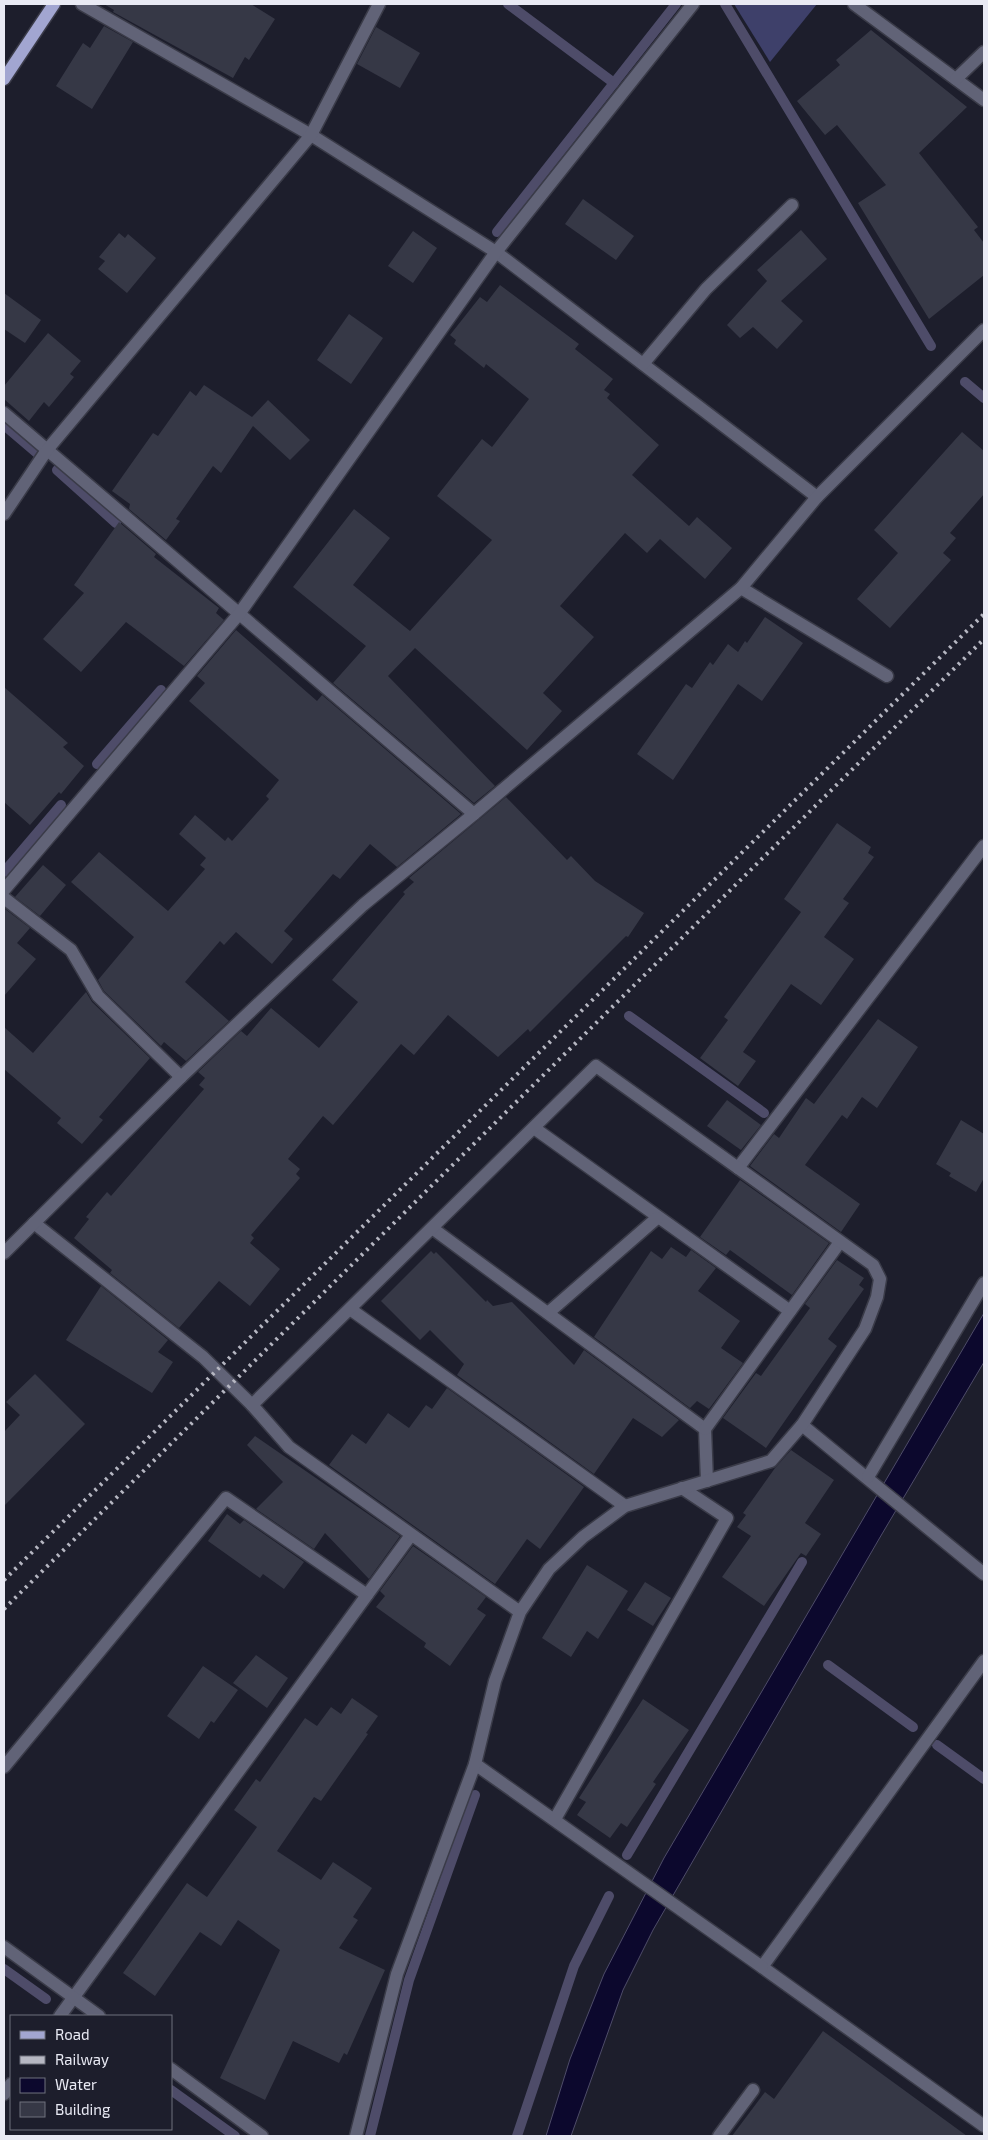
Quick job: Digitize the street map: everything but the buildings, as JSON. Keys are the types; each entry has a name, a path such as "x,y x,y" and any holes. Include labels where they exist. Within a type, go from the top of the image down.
{"main road":[{"path":"4,80 54,4"}],"street":[{"path":"82,4 311,135 496,252 817,497"},
{"path":"4,514 47,450 311,135 379,4"},
{"path":"4,890 239,614 496,252 693,4"},
{"path":"854,4 984,100"},
{"path":"956,79 984,52"},
{"path":"643,364 706,289 792,205"},
{"path":"4,1253 181,1077 363,905 474,814 741,588 817,497 984,330"},
{"path":"4,413 474,814"},
{"path":"741,588 887,676"},
{"path":"738,1168 984,846"},
{"path":"4,898 71,950 98,996 181,1077"},
{"path":"252,1405 596,1066 873,1265 880,1279 877,1297 865,1329 802,1425 771,1461 625,1506 583,1537 549,1569 520,1612 495,1681 475,1764 397,1974 356,2136"},
{"path":"534,1128 657,1218 790,1311"},
{"path":"548,1313 657,1218"},
{"path":"34,1223 203,1357 252,1405 289,1448 520,1612"},
{"path":"432,1228 706,1429"},
{"path":"707,1481 706,1429 840,1242"},
{"path":"871,1480 984,1283"},
{"path":"350,1309 625,1506"},
{"path":"802,1425 984,1574"},
{"path":"555,1819 727,1518 682,1488"},
{"path":"4,1767 226,1498 368,1596"},
{"path":"61,2015 411,1535"},
{"path":"762,1967 984,1661"},
{"path":"475,1764 555,1819 642,1884 762,1967 984,2126"},
{"path":"4,1947 98,2015"},
{"path":"172,2070 262,2136"},
{"path":"718,2136 753,2090"}],"shaded area":[{"path":"734,4 817,4 770,62"}],"water":[{"path":"984,1313 984,1362 879,1539 653,1930 623,1990 571,2136 546,2136 570,2059 604,1974 664,1858"}],"waterway":[{"path":"508,4 614,83"},
{"path":"497,232 676,4"},
{"path":"725,4 931,346"},
{"path":"965,382 984,398"},
{"path":"4,425 38,454"},
{"path":"57,470 116,523"},
{"path":"97,764 161,690"},
{"path":"4,872 61,805"},
{"path":"629,1016 764,1113"},
{"path":"627,1855 802,1562"},
{"path":"828,1665 913,1727"},
{"path":"937,1745 984,1779"},
{"path":"370,2136 409,1980 475,1795"},
{"path":"517,2136 574,1966 609,1896"},
{"path":"4,1969 46,1999"},
{"path":"172,2091 235,2136"}],"railway":[{"path":"4,1580 984,614"},
{"path":"4,1609 984,639"}]}
